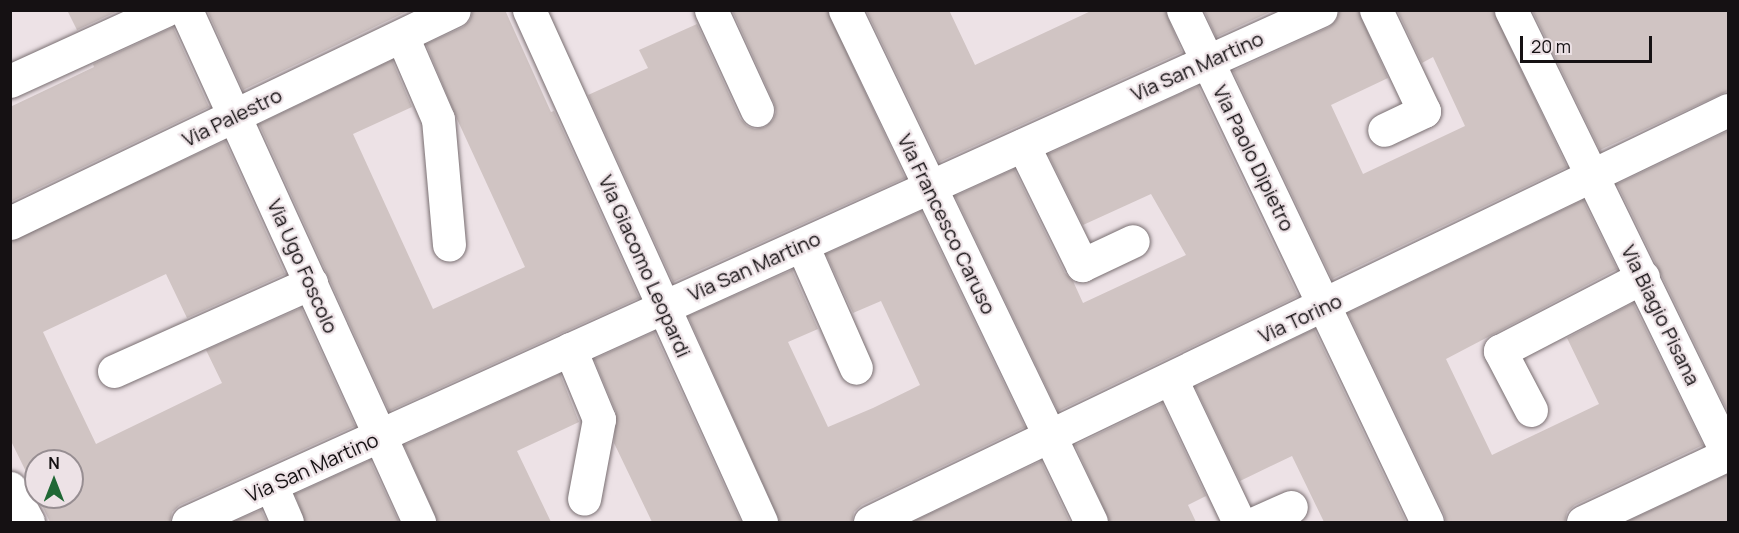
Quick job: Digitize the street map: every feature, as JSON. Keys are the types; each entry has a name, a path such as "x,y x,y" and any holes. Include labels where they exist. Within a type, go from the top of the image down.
{"street":[{"path":"10,81 166,10"},
{"name":"Via Ugo Foscolo","path":"186,10 419,522"},
{"name":"Via Palestro","path":"10,223 454,10"},
{"name":"Via Giacomo Leopardi","path":"529,10 761,522"},
{"path":"711,10 757,110"},
{"name":"Via Francesco Caruso","path":"845,10 1091,522"},
{"name":"Via Paolo Dipietro","path":"1183,10 1427,522"},
{"name":"Via San Martino","path":"188,522 1321,10"},
{"path":"1376,10 1424,111 1384,130"},
{"name":"Via Biagio Pisana","path":"1511,10 1728,454"},
{"path":"402,36 438,119 449,245"},
{"name":"Via Torino","path":"890,518 1050,437 1728,110"},
{"path":"1023,145 1082,265 1132,241"},
{"path":"802,244 856,368"},
{"path":"1531,410 1500,351 1642,278"},
{"path":"114,371 311,283"},
{"path":"570,349 599,419 584,499"},
{"path":"1172,378 1239,522"},
{"path":"1583,522 1728,454"},
{"path":"271,485 288,522"},
{"path":"10,488 28,522"},
{"path":"1257,522 1291,507"}],"building":[{"path":"67,10 120,10 77,30"},
{"path":"207,10 410,10 243,90"},
{"path":"473,10 505,10 551,112 554,111 639,298 389,411 259,124 392,60 412,107 353,134 433,309 525,267 457,119 426,44 463,27 470,20"},
{"path":"732,10 827,10 905,178 673,282 588,95 648,68 639,50 697,24 740,118 747,126 755,129 765,127 773,120 776,112 774,103"},
{"path":"866,10 949,10 975,65 1093,10 1165,10 1182,52 939,162"},
{"path":"1204,10 1274,10 1216,37"},
{"path":"1340,10 1358,10 1388,78 1331,105 1363,174 1465,126 1433,57 1422,63 1397,10 1493,10 1567,167 1332,279 1233,71 1329,27 1336,20"},
{"path":"1532,10 1728,10 1728,91 1600,150"},
{"path":"173,27 209,107 10,202 10,107 94,67 93,64"},
{"path":"1198,86 1298,296 1058,411 955,196 1014,169 1065,273 1073,281 1083,303 1186,255 1151,194 1083,225 1048,154"},
{"path":"1728,131 1728,412 1617,184"},
{"path":"225,141 285,274 187,318 166,274 43,332 96,444 222,383 206,350 301,308 355,426 180,505 172,512 170,522 50,522 44,509 84,509 84,449 24,449 24,468 10,439 10,241"},
{"path":"1583,200 1617,269 1446,359 1492,455 1599,404 1567,338 1633,303 1703,445 1575,505 1567,512 1565,522 1446,522 1348,313"},
{"path":"921,211 1025,427 862,505 854,512 852,522 780,522 688,316 792,270 818,329 788,342 828,427 873,408 920,385 881,301 853,313 826,254"},
{"path":"1314,329 1406,522 1324,522 1292,456 1240,481 1195,387"},
{"path":"654,332 741,522 652,522 614,443 616,412 594,359"},
{"path":"560,374 579,422 517,451 551,522 438,522 404,445"},
{"path":"1162,403 1206,496 1188,505 1196,522 1110,522 1075,445"},
{"path":"370,460 399,522 305,522 295,494"},
{"path":"1041,461 1070,522 912,522"},
{"path":"1728,474 1728,522 1626,522"},
{"path":"261,510 267,522 232,522"}]}
